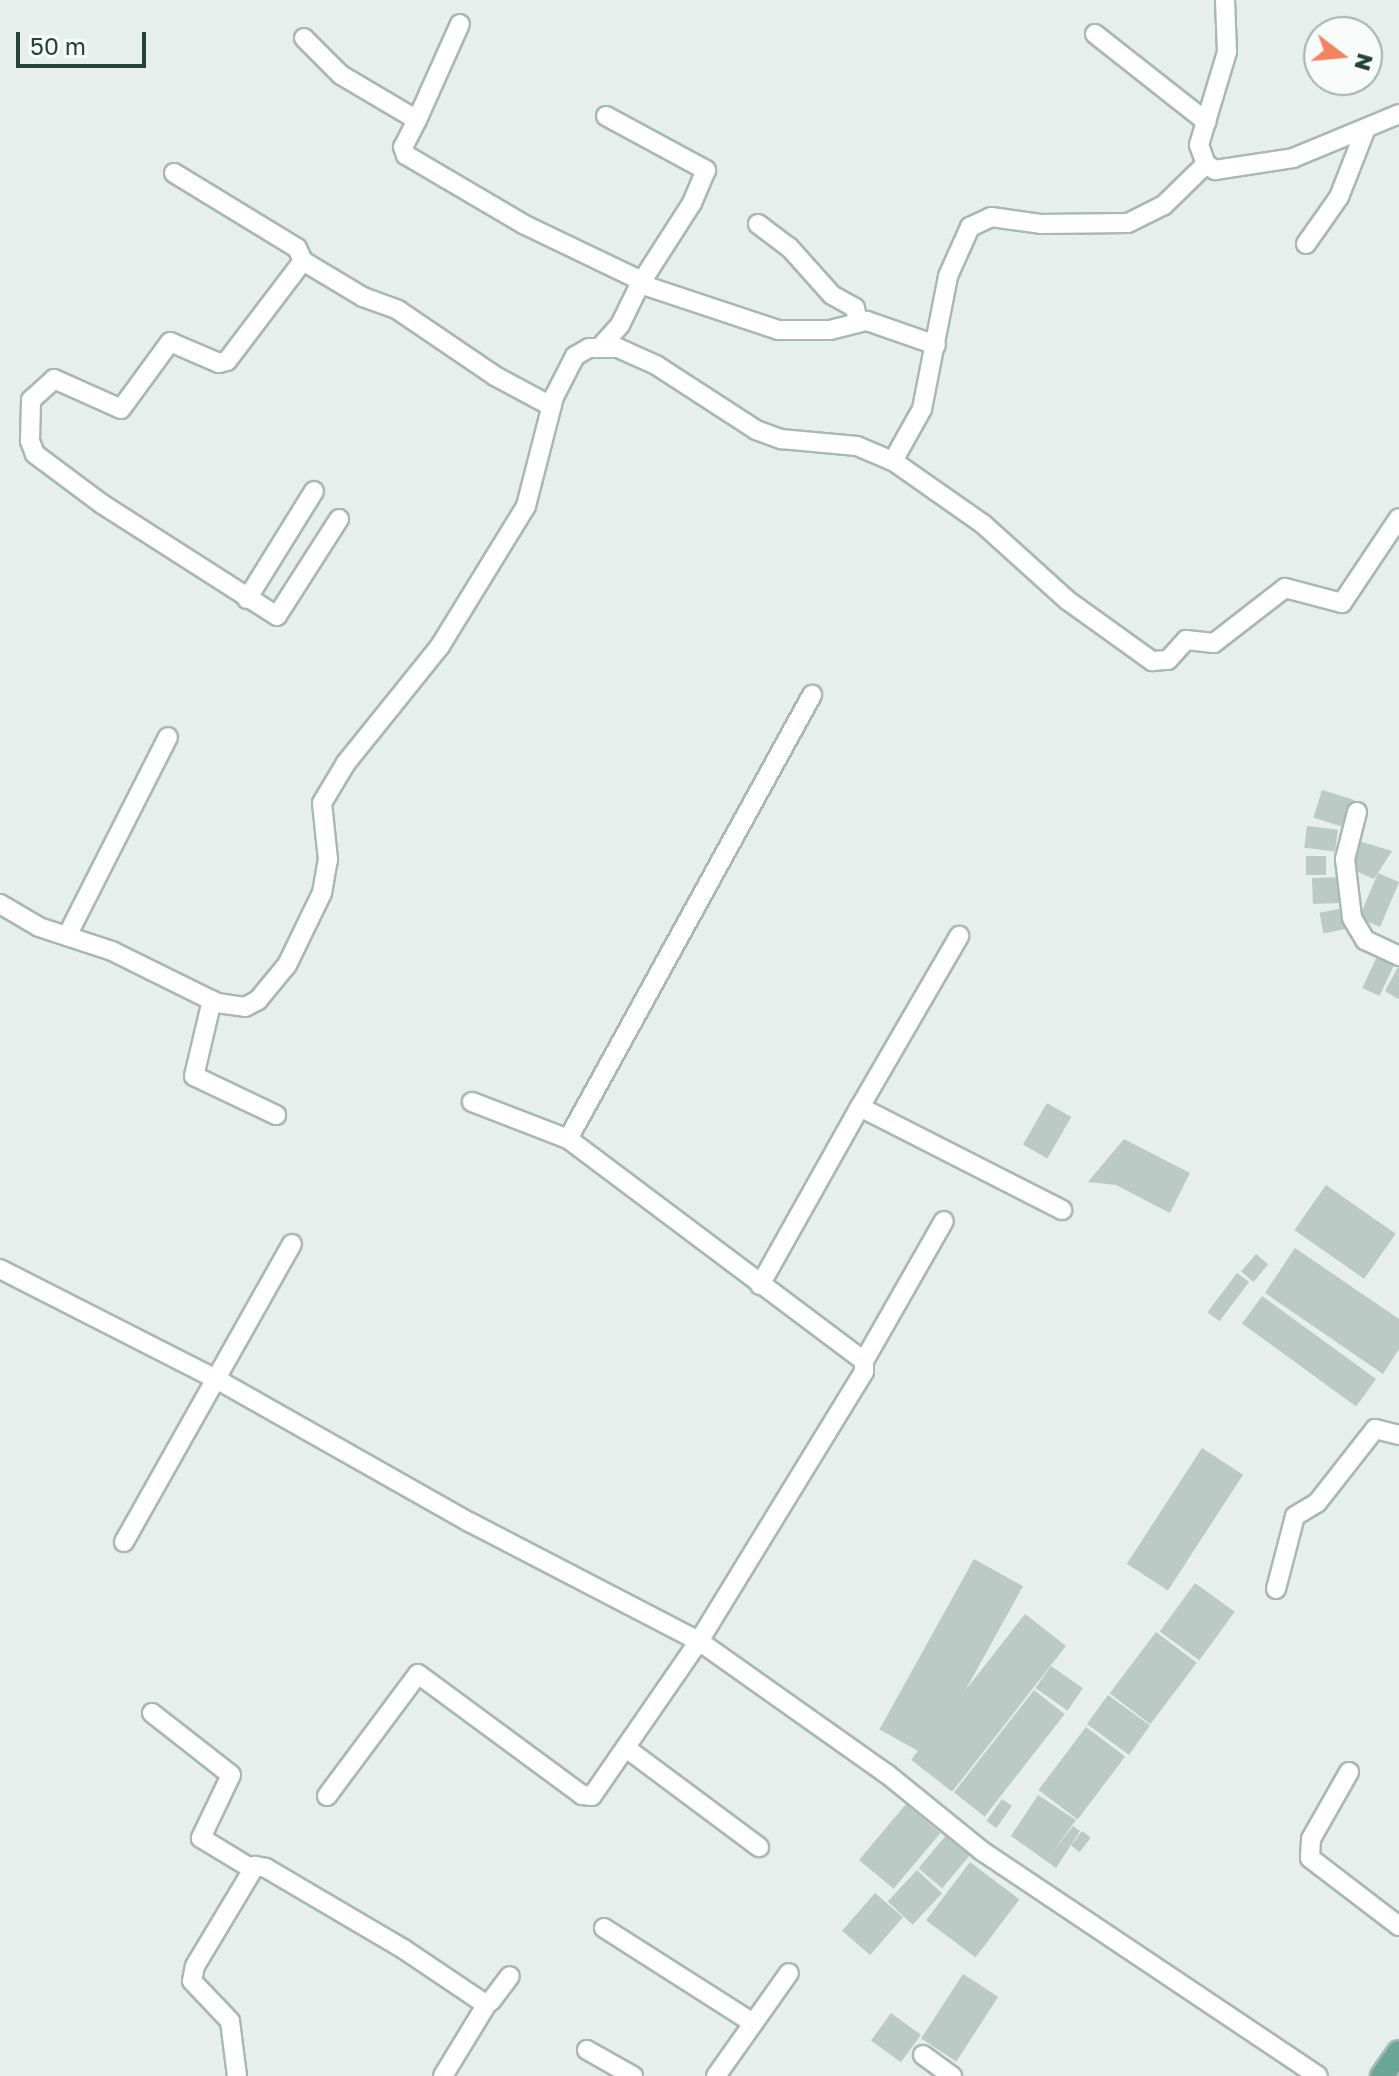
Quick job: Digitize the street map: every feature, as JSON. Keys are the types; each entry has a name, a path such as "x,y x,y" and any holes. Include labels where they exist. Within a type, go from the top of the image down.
{"main road":[{"path":"1382,2076 1399,2052"}],"street":[{"path":"1206,164 1199,145 1227,52 1225,0"},
{"path":"460,24 403,147 406,155 523,224 641,282 778,330 830,330 858,322 880,323 936,345"},
{"path":"1095,34 1207,122"},
{"path":"304,38 341,75 417,120"},
{"path":"1206,164 1227,171 1261,166 1399,114"},
{"path":"0,904 67,936 112,951 232,1007 258,1000 295,953 327,876 322,803 346,763 440,646 526,506 551,406 575,356 602,345 620,325 641,282 692,203 706,170 606,116"},
{"path":"1306,244 1339,197 1366,128"},
{"path":"893,461 922,409 948,276 962,240 980,219 1128,223 1164,205 1206,164"},
{"path":"174,173 297,248 303,261 363,297 398,310 495,376 551,406"},
{"path":"758,224 789,247 832,295 855,308 858,322"},
{"path":"303,261 223,363 170,342 121,409 54,379 31,400 30,441 35,454 247,599 280,616 339,519"},
{"path":"602,345 692,385 756,430 781,439 857,446 893,461 983,524 1067,600 1152,661 1168,660 1186,640 1214,643 1285,588 1342,603 1399,518"},
{"path":"247,599 314,491"},
{"path":"568,1139 812,695"},
{"path":"67,936 168,737"},
{"path":"1357,812 1345,859 1352,918 1365,940 1399,956"},
{"path":"760,1285 959,936"},
{"path":"212,1000 194,1076 276,1115"},
{"path":"472,1102 568,1139 864,1361"},
{"path":"860,1107 1062,1210"},
{"path":"327,1796 418,1674 586,1797 592,1796 699,1641 864,1372 864,1361 944,1221"},
{"path":"124,1542 292,1244"},
{"path":"0,1269 218,1380 471,1523 699,1641 887,1774 982,1851 1161,1966 1318,2076"},
{"path":"1276,1589 1295,1516 1317,1503 1375,1429 1399,1435"},
{"path":"152,1713 231,1775 201,1838 252,1869 266,1868 487,2004"},
{"path":"626,1748 759,1847"},
{"path":"1349,1772 1311,1839 1310,1858 1399,1926"},
{"path":"237,2076 230,2021 192,1981 195,1966 252,1869"},
{"path":"604,1928 753,2023"},
{"path":"716,2076 789,1973"},
{"path":"443,2076 487,2004 510,1976"},
{"path":"587,2050 633,2076"},
{"path":"923,2055 952,2076"}],"building":[{"path":"1322,790 1355,800 1346,828 1314,818"},
{"path":"1307,826 1338,830 1335,852 1304,848"},
{"path":"1356,840 1392,851 1374,879 1351,869"},
{"path":"1306,856 1326,856 1326,875 1306,875"},
{"path":"1378,873 1399,882 1380,927 1359,918"},
{"path":"1341,877 1342,903 1313,904 1312,878"},
{"path":"1344,908 1348,929 1323,933 1319,913"},
{"path":"1380,950 1397,958 1379,996 1362,988"},
{"path":"1399,965 1399,997 1398,999 1385,991"},
{"path":"1047,1103 1071,1117 1047,1159 1023,1145"},
{"path":"1124,1139 1190,1173 1170,1213 1116,1185 1088,1182"},
{"path":"1326,1185 1396,1234 1364,1279 1294,1230"},
{"path":"1295,1248 1399,1319 1399,1349 1383,1374 1265,1293"},
{"path":"1256,1254 1268,1264 1253,1282 1241,1272"},
{"path":"1237,1273 1249,1282 1219,1321 1208,1312"},
{"path":"1262,1296 1376,1379 1356,1406 1242,1324"},
{"path":"1202,1448 1243,1475 1168,1590 1127,1564"},
{"path":"974,1559 1023,1586 928,1757 879,1730"},
{"path":"1195,1583 1235,1612 1199,1660 1160,1632"},
{"path":"1025,1614 1066,1646 952,1792 911,1760"},
{"path":"1156,1632 1197,1663 1150,1724 1110,1693"},
{"path":"1051,1666 1083,1688 1067,1710 1036,1688"},
{"path":"1034,1690 1065,1714 985,1816 954,1792"},
{"path":"1108,1695 1150,1726 1129,1755 1087,1724"},
{"path":"1086,1727 1125,1756 1078,1820 1038,1790"},
{"path":"1038,1795 1076,1820 1051,1854 1073,1826 1080,1831 1056,1868 1011,1836"},
{"path":"1002,1799 1012,1806 996,1828 987,1821"},
{"path":"906,1804 940,1833 894,1889 859,1860"},
{"path":"1082,1831 1091,1838 1080,1852 1071,1845"},
{"path":"948,1833 972,1853 942,1888 918,1868"},
{"path":"970,1862 1020,1899 976,1958 926,1920"},
{"path":"917,1870 942,1893 913,1925 888,1901"},
{"path":"875,1893 903,1917 870,1955 842,1931"},
{"path":"963,1974 998,1997 956,2061 921,2039"},
{"path":"891,2013 921,2035 901,2062 871,2041"}]}
